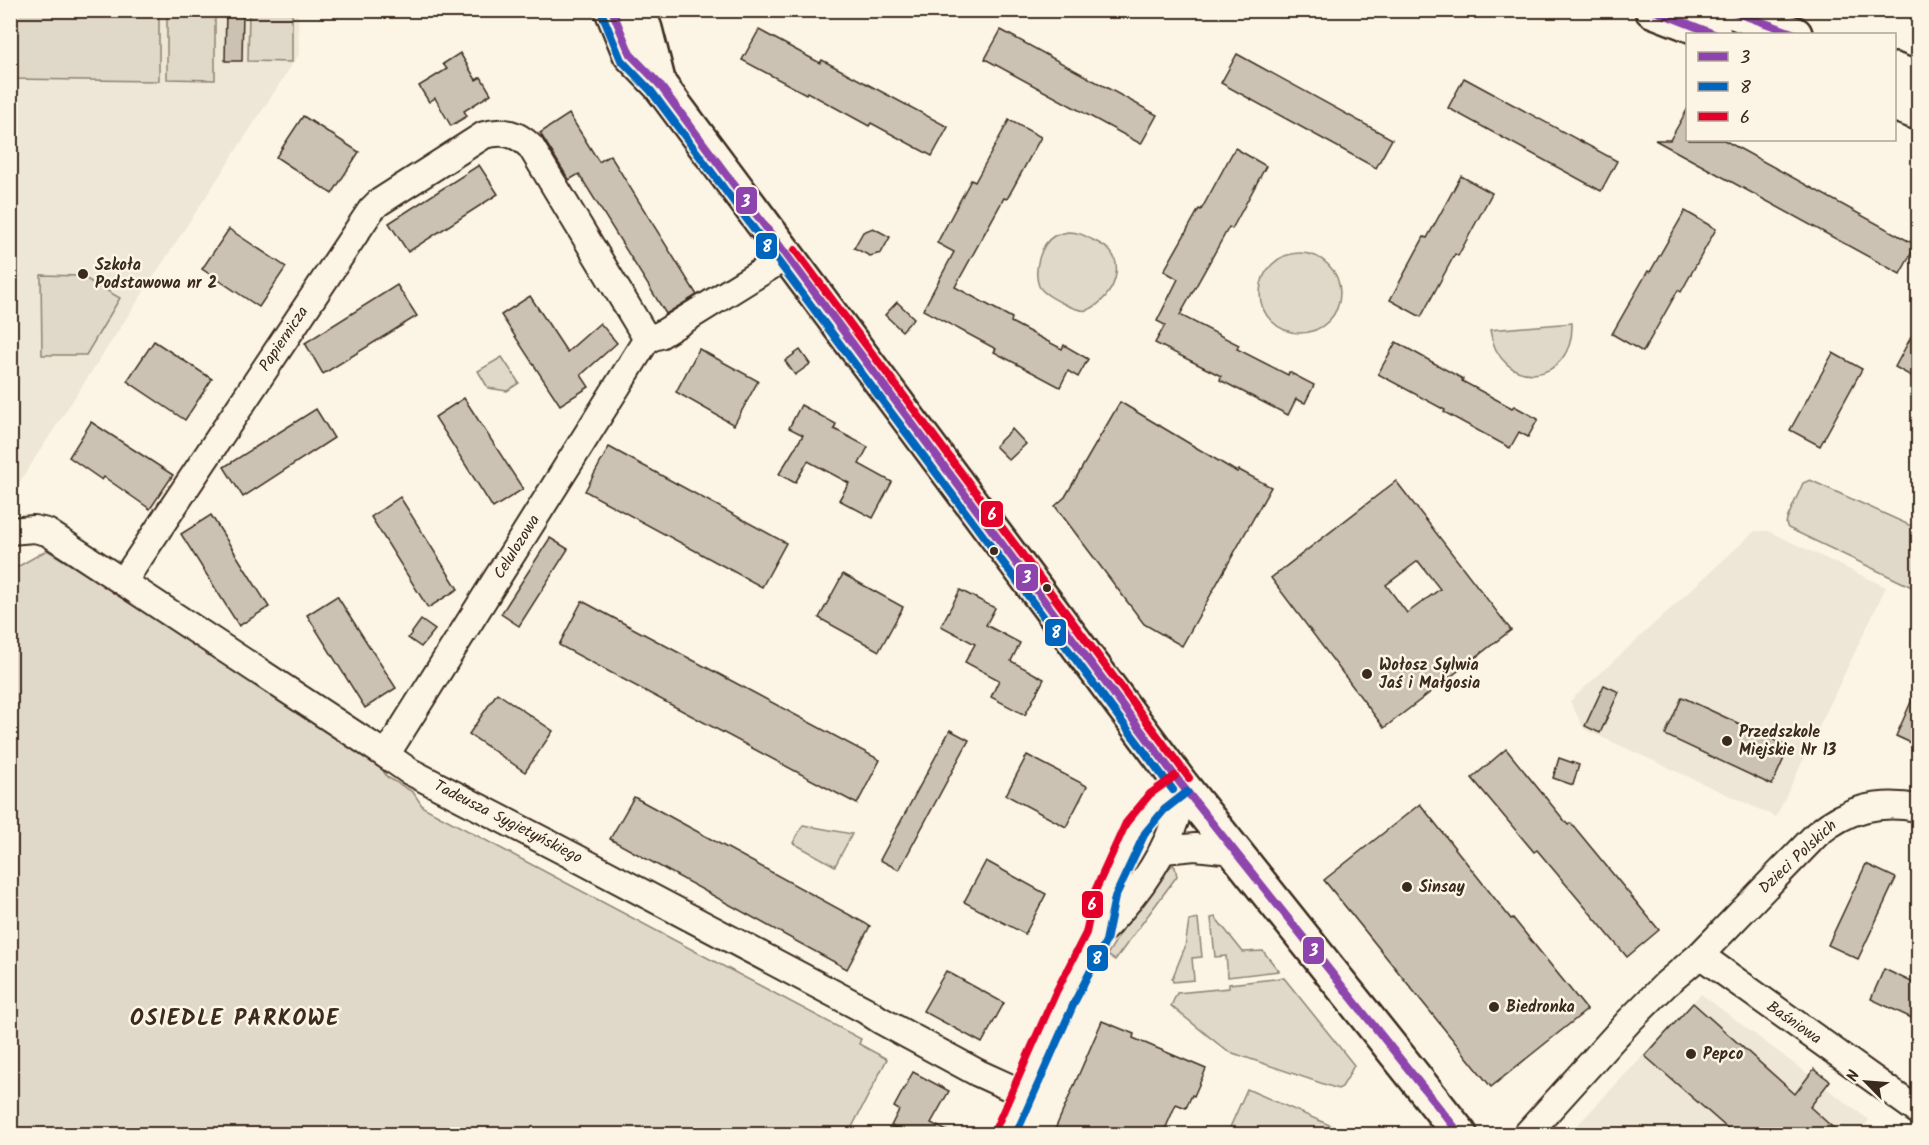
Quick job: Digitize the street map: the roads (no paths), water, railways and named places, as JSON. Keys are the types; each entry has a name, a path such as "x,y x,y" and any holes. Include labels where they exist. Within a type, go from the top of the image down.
{"street":[{"path":"612,10 630,54 659,84 1233,851 1460,1134"},
{"path":"638,10 659,84"},
{"path":"1652,10 1711,33"},
{"path":"1728,10 1792,33"},
{"path":"1896,71 1918,79"},
{"path":"1896,105 1918,113"},
{"name":"Papiernicza","path":"123,582 371,210 378,203 484,135 514,133 531,147 647,339"},
{"path":"647,339 660,335 787,256"},
{"name":"Celulozowa","path":"386,755 647,339"},
{"name":"Tadeusza Sygietyńskiego","path":"10,531 34,529 47,532 409,771 859,1007 978,1073 1022,1093"},
{"path":"1096,937 1125,908 1164,850 1176,818 1182,784"},
{"path":"1005,1134 1066,996 1096,937 1105,894 1136,827 1157,802 1182,784"},
{"name":"Dzieci Polskich","path":"1527,1134 1629,1021 1666,984 1700,955 1817,834 1834,820 1862,809 1877,806 1918,808"},
{"path":"1164,850 1195,847 1233,851"},
{"name":"Baśniowa","path":"1700,955 1918,1111"}],"place":[{"name":"Szkoła Podstawowa nr 2","path":"83,274"},
{"name":"Wołosz Sylwia Jaś i Małgosia","path":"1367,674"},
{"name":"Przedszkole Miejskie Nr 13","path":"1727,741"},
{"name":"Sinsay","path":"1407,887"},
{"name":"Biedronka","path":"1494,1007"},
{"name":"Pepco","path":"1691,1054"}],"district":[{"name":"OSIEDLE PARKOWE","path":"235,1019"}]}
